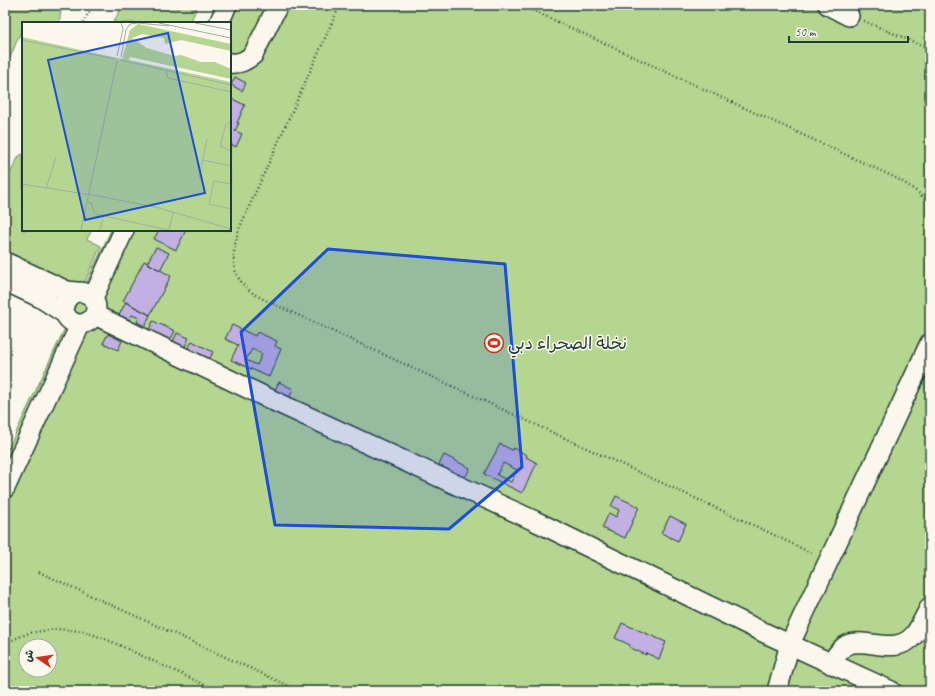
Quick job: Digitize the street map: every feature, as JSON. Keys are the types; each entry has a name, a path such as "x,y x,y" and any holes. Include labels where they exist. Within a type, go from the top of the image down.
{"street":[{"path":"219,22 227,5"},
{"path":"231,63 237,64 246,61 253,55 278,5"},
{"path":"828,5 849,16"},
{"path":"5,488 90,313 124,231"},
{"path":"5,262 67,291 83,291 89,294 90,313"},
{"path":"5,281 41,298 64,313 73,323 90,313"},
{"path":"64,313 66,300 70,295 76,292"},
{"path":"90,313 274,401 535,521 831,664 891,691"},
{"path":"777,691 790,644 930,343"},
{"path":"831,664 840,650 846,645 853,643 894,646 905,642 914,635 930,607"}],"path":[{"path":"84,22 93,5"},
{"path":"340,5 238,228 234,254 234,266 237,277 243,286 251,293 261,298 764,530 827,562"},
{"path":"521,5 892,176 910,186 930,205"},
{"path":"849,16 883,28 930,49"},
{"path":"39,572 300,691"},
{"path":"5,644 29,633 56,629 83,631 108,640 218,691"}],"highlighted area":[{"path":"328,249 505,264 522,467 449,529 275,525 241,332"}],"green space":[{"path":"5,5 62,5 59,22 22,22 22,28 5,70"},
{"path":"123,5 198,5 190,22 114,22"},
{"name":"نخلة الصحراء دبي","path":"217,5 930,5 930,691 5,691 5,456 111,231 231,231 231,22 209,22"},
{"path":"22,154 22,231 91,231 87,239 101,246 83,285 74,289 5,253 5,183 19,156"}],"building":[{"path":"235,77 246,83 242,91 231,85"},
{"path":"231,98 245,105 235,131 242,134 236,147 231,144"},
{"path":"158,231 186,231 176,250 154,239"},
{"path":"156,247 169,253 160,270 147,263"},
{"path":"144,261 171,276 150,315 123,301"},
{"path":"126,302 150,315 145,326 137,322 139,318 132,315 129,320 119,315"},
{"path":"153,321 175,331 170,340 149,330"},
{"path":"232,325 255,336 257,332 277,341 275,346 281,349 269,377 231,360 238,345 225,339","holes":["252,349 262,354 257,365 246,360"]},
{"path":"177,333 189,338 182,352 171,346"},
{"path":"108,334 122,341 118,350 103,343"},
{"path":"192,341 213,352 207,364 186,353"},
{"path":"279,382 293,389 289,399 274,392"},
{"path":"500,444 512,450 513,448 527,455 526,457 537,463 522,493 484,474","holes":["503,463 517,470 511,482 497,475"]},
{"path":"444,455 470,468 465,478 439,465"},
{"path":"616,496 639,507 625,538 602,528 609,513 616,517 619,510 611,506"},
{"path":"670,516 686,524 678,541 661,533"},
{"path":"622,623 666,642 659,659 629,647 630,645 615,638"}],"place":[{"name":"نخلة الصحراء دبي","path":"494,343"}]}
